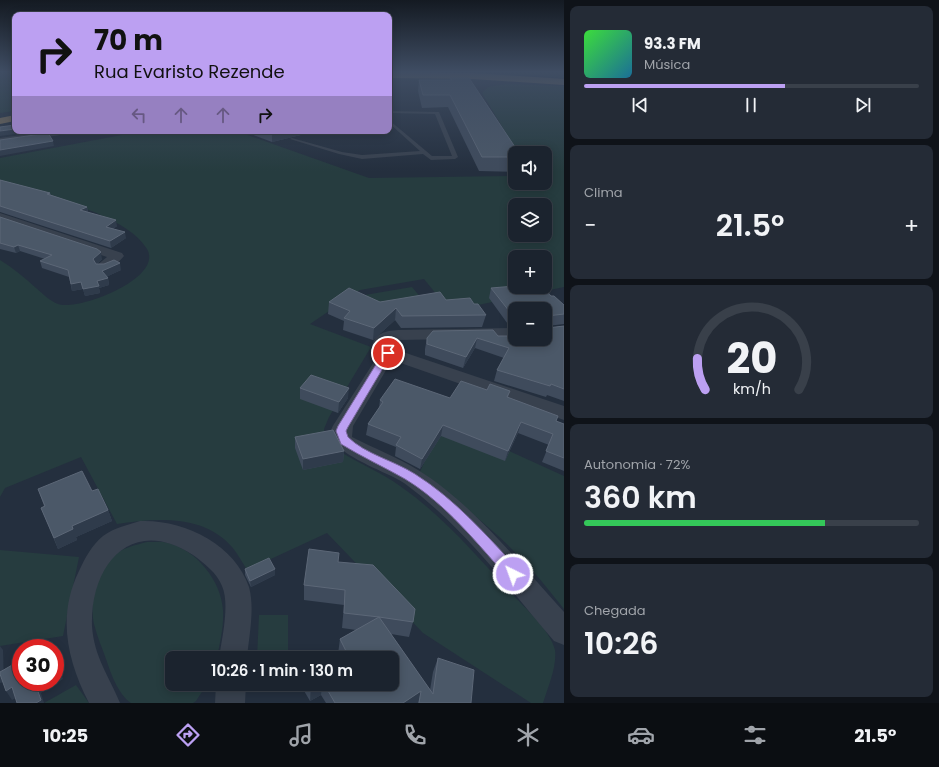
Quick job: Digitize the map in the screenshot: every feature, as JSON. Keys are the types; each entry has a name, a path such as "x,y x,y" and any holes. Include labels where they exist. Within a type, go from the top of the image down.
{"highway":[{"path":"0,119 12,117"}],"street":[{"path":"0,141 47,134"},
{"path":"0,217 117,256 103,266"},
{"path":"508,332 393,336 384,339 380,345 382,350 388,353 564,412"},
{"path":"388,353 343,426 341,431 345,442 410,476 441,500 472,528 564,632"},
{"path":"105,703 94,681 80,638 80,610 82,595 87,579 101,555 110,546 131,534 140,531 170,534 195,544 216,559 232,578 236,589 237,611 234,651"},
{"path":"230,703 231,691"}],"lane":[{"path":"392,112 437,113 455,158 431,158 392,124"},
{"path":"292,139 341,153 362,157 424,152"}],"green space":[{"path":"0,105 12,105 12,111 0,113"},
{"path":"489,105 564,105 564,287 552,290 552,250 508,250 508,294 531,294 450,311 424,279 360,290 310,324 371,347 329,417 324,429 325,435 344,454 393,481 430,510 472,550 543,627 555,650 555,663 543,703 531,703 423,633 327,533 247,570 232,547 221,536 208,529 178,521 163,520 147,520 117,524 81,457 5,488 0,497 0,260 19,273 52,301 58,304 69,305 100,297 117,290 132,281 143,271 149,260 147,249 136,236 121,225 80,206 0,182 0,158 127,134 244,134 369,178 508,176 508,190 552,190 552,146 514,146"},
{"path":"412,287 426,304 378,312 365,295"},
{"path":"443,421 564,476 564,609 535,574 505,542 449,495 419,474"},
{"path":"147,542 166,542 178,547 197,559 212,577 218,588 223,610 222,634 218,651 165,651 165,691 202,691 193,703 131,703 122,694 110,671 94,624 94,596 99,577 109,560 119,552 131,546"},
{"path":"0,550 79,557 63,636 44,639 12,639 12,644 0,646"},
{"path":"259,615 288,615 288,651 257,651"},
{"path":"76,685 89,703 44,703"}],"building":[{"path":"455,105 487,105 514,146 508,146 508,157 482,157"},
{"path":"12,125 12,129 0,131 0,127"},
{"path":"49,134 53,141 0,150 0,140"},
{"path":"0,180 50,193 47,194 87,207 80,210 116,220 106,227 125,232 110,241 0,206"},
{"path":"0,217 97,249 101,252 93,259 96,264 104,264 114,260 120,263 102,271 108,278 97,281 99,286 83,289 81,282 71,284 68,270 40,261 52,255 18,245 14,247 0,243"},
{"path":"508,287 508,294 549,294 554,296 564,305 564,314 552,315 552,302 508,302 508,310 491,288"},
{"path":"349,288 380,302 440,292 446,300 470,298 474,304 478,304 486,315 402,316 396,308 374,328 344,318 350,311 329,302"},
{"path":"564,326 564,389 551,384 550,386 497,370 509,348 477,338 466,357 427,344 427,338 433,331 493,330 498,336 508,336 508,346 552,346 552,327"},
{"path":"311,375 349,388 339,402 300,388"},
{"path":"395,379 450,398 461,381 487,390 490,384 510,391 507,397 558,416 556,421 564,424 564,458 546,451 553,434 521,422 508,451 443,425 422,459 396,445 401,437 368,424 383,402 380,400"},
{"path":"333,430 344,451 303,459 295,437"},
{"path":"82,471 92,491 98,489 108,510 72,526 73,529 54,538 41,508 45,506 38,489"},
{"path":"309,549 339,553 338,562 373,565 415,609 413,622 344,613 345,590 304,585"},
{"path":"269,558 275,569 250,581 245,569"},
{"path":"379,617 433,694 438,658 474,670 471,703 419,703 421,691 403,703 335,703 328,691 399,691 399,651 346,651 340,639"},
{"path":"12,665 12,687 6,691 0,674 0,672"},
{"path":"13,691 38,691 41,700 36,703 17,703"}],"route":[{"path":"388,353 343,426 341,435 345,442 410,476 441,500 472,528 513,574"}]}
